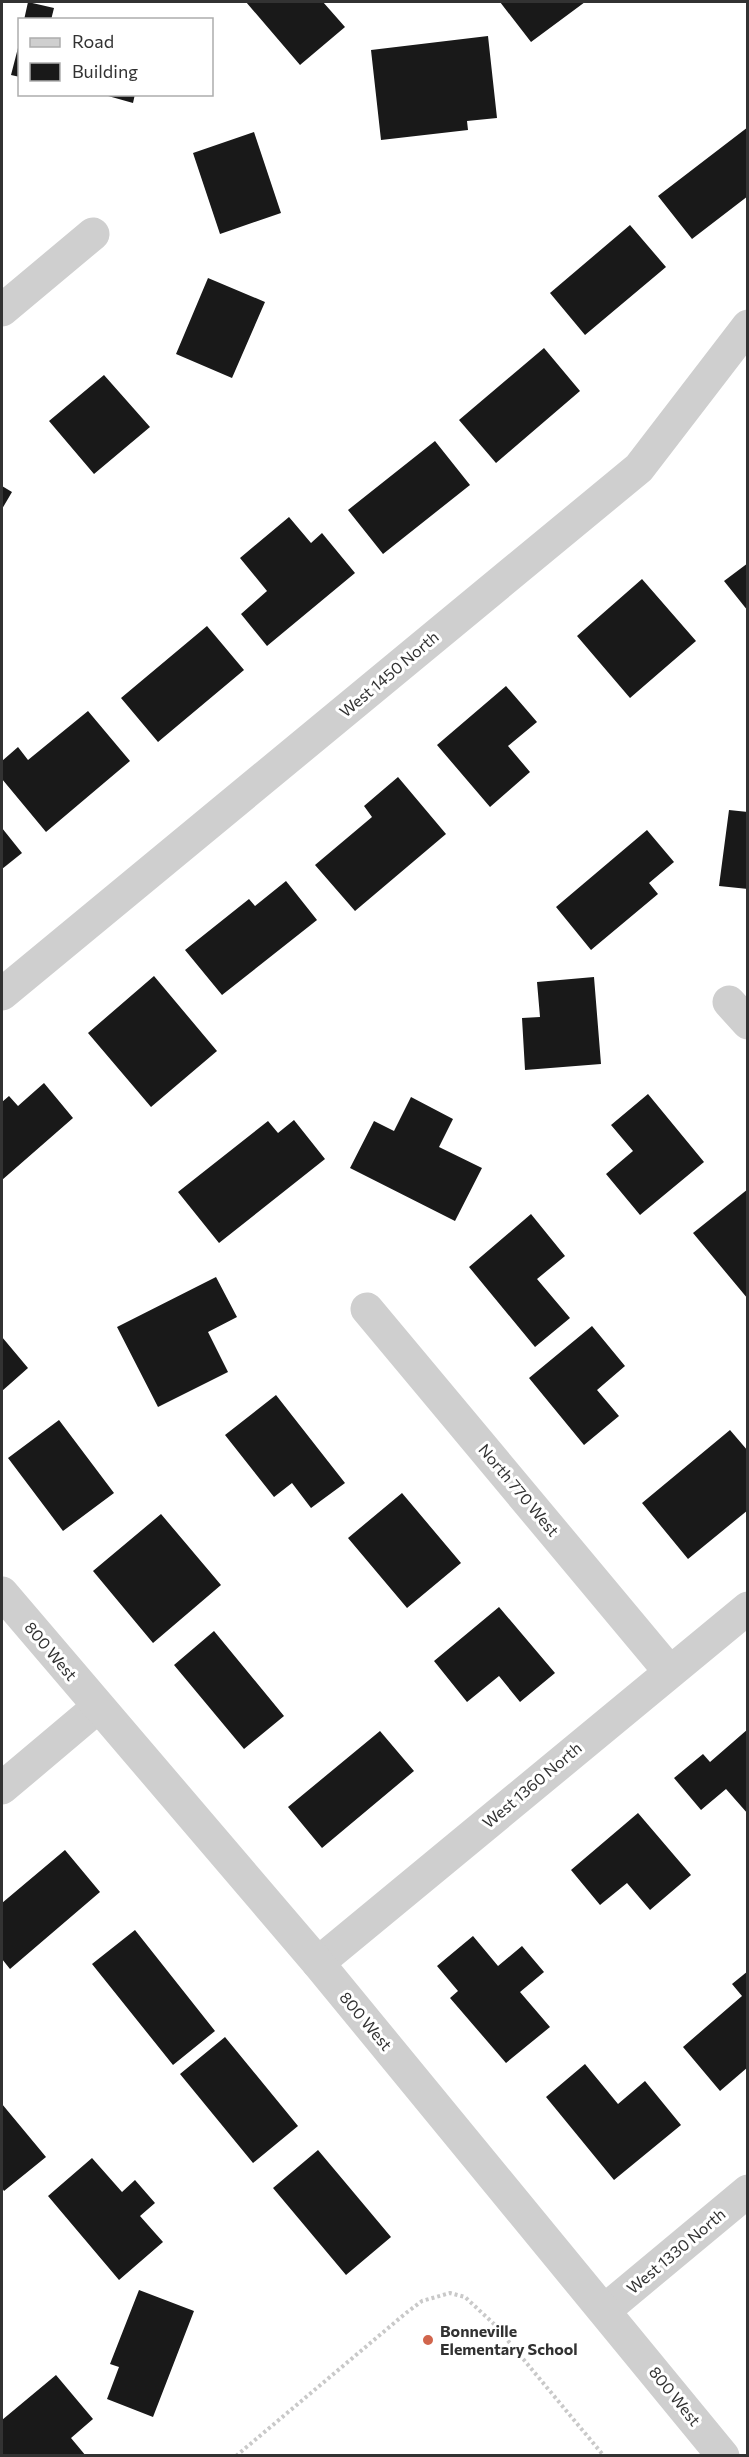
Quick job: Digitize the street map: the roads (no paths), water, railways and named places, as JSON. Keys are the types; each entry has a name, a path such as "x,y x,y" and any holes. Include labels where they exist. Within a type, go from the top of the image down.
{"street":[{"path":"2,310 93,234"},
{"name":"West 1450 North","path":"2,994 639,468 747,326"},
{"name":"North 770 West","path":"367,1309 670,1672"},
{"name":"800 West","path":"2,1593 318,1963 723,2456"},
{"name":"West 1360 North","path":"318,1963 747,1608"},
{"path":"2,1788 98,1707"},
{"name":"West 1330 North","path":"605,2310 747,2191"}],"place":[{"name":"Bonneville Elementary School","path":"428,2340"}]}
